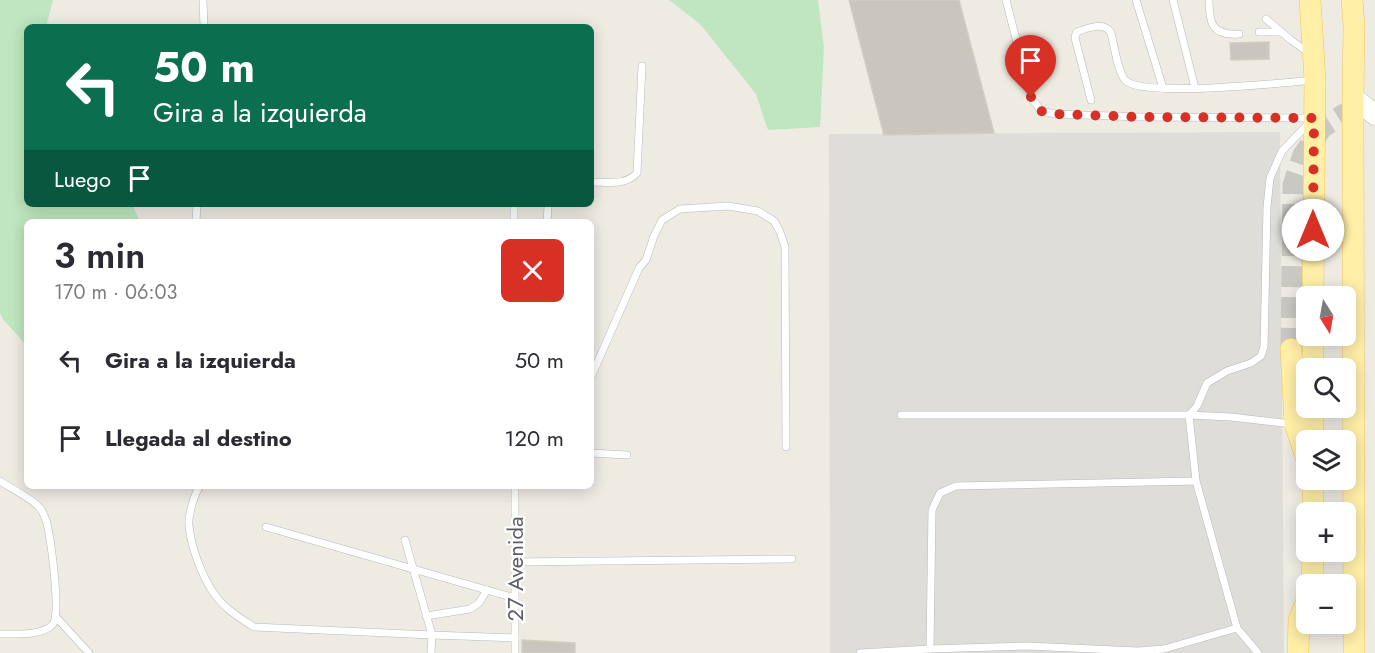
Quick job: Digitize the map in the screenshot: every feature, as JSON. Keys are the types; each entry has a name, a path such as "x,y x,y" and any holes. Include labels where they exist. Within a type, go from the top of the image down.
{"main road":[{"path":"1310,0 1315,80 1313,286"},
{"path":"1352,0 1354,25 1354,653"},
{"path":"1291,349 1297,430"},
{"path":"1298,653 1299,634"},
{"path":"1312,634 1312,653"}],"street":[{"path":"1353,97 1375,96"},
{"path":"1353,97 1375,115"}],"lane":[{"path":"203,0 204,24"},
{"path":"1006,0 1031,97 1041,111 1055,114 1141,117 1314,118"},
{"path":"1136,0 1162,88"},
{"path":"1173,0 1195,88"},
{"path":"1209,0 1212,24 1223,34 1239,34"},
{"path":"1266,19 1313,56"},
{"path":"1091,100 1075,38 1079,31 1103,26 1111,33 1119,67 1126,81 1140,87 1248,87 1315,80"},
{"path":"1259,32 1281,32"},
{"path":"594,182 623,181 631,179 637,172 642,66"},
{"path":"1258,653 1237,628 1196,481 1189,415 1197,406 1207,383 1261,356 1264,347 1267,207 1270,178 1282,151 1314,118"},
{"path":"594,370 639,268 646,260 662,220 680,209 728,206 758,211 774,221 785,247 786,447"},
{"path":"901,416 1189,415 1295,424"},
{"path":"594,453 627,455"},
{"path":"0,481 39,507 47,525 56,600 56,617 52,625 44,630 26,634 0,634"},
{"path":"930,649 932,510 940,493 956,486 1196,481"},
{"path":"198,489 189,524 199,566 215,596 234,615 254,627 515,638"},
{"name":"27 Avenida","path":"515,489 515,653"},
{"path":"266,528 515,597"},
{"path":"405,540 432,635 431,653"},
{"path":"515,562 792,559"},
{"path":"426,616 470,609 479,603 487,590"},
{"path":"56,617 89,653"},
{"path":"860,653 1027,646 1138,651 1164,649 1237,628"}],"shaded area":[{"path":"1280,132 1284,653 830,653 829,134"}],"green space":[{"path":"0,0 53,0 47,24 24,24 24,207 133,207 139,219 24,219 24,343 0,313"},
{"path":"669,0 818,0 824,48 820,127 768,130 756,94 700,24"}],"building":[{"path":"849,0 959,0 994,133 884,135"},
{"path":"1269,42 1269,59 1231,60 1230,43"},
{"path":"522,640 575,643 575,653 522,653"}],"tunnel":[{"path":"1291,349 1293,185 1303,155 1322,128 1344,114 1368,110"}],"route":[{"path":"1031,97 1041,111 1055,114 1314,118 1313,230"}]}
